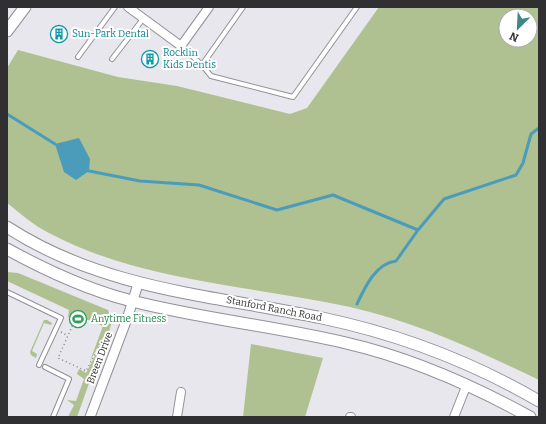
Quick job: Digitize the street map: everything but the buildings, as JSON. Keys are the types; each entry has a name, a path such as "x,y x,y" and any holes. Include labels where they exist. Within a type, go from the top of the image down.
{"main road":[{"path":"7,31 24,7"},
{"name":"Stanford Ranch Road","path":"7,227 39,247 66,259 138,284 321,318 378,332 448,356 499,379 539,401"},
{"name":"Stanford Ranch Road","path":"7,249 72,281 132,301 347,343 408,361 467,384 530,417"}],"street":[{"path":"128,7 181,46 209,7"},
{"name":"Breen Drive","path":"90,417 138,284"},
{"path":"454,417 467,384"},
{"path":"177,417 181,392"}],"lane":[{"path":"78,57 115,7"},
{"path":"202,65 244,7"},
{"path":"181,46 202,65 211,76 293,97 357,7"},
{"path":"112,59 144,18"},
{"path":"7,292 61,318 39,365"},
{"path":"45,367 70,378 53,417"}],"path":[{"path":"74,322 58,358 86,371 107,332 109,333"}],"green space":[{"path":"379,7 539,7 539,380 447,338 375,313 350,307 196,280 121,262 84,249 43,230 7,203 7,68 18,50 118,77 177,86 290,114 307,108"},
{"path":"7,272 18,273 108,310 112,321 109,332 107,331 90,361 103,326 81,317 79,321 68,317 69,310 7,281"},
{"path":"44,320 52,323 51,325 44,323 32,351 37,354 36,358 31,355 30,352"},
{"path":"107,333 77,417 68,417 74,405 67,400 76,401 84,379 77,374 79,369 86,373"},
{"path":"251,344 323,358 305,417 243,417"}],"water":[{"path":"79,138 90,159 89,171 76,180 64,172 55,144"}],"waterway":[{"path":"7,114 55,144"},
{"path":"89,171 140,181 199,185 277,210 333,195 418,230 444,199 516,175 523,163 531,134 539,128"},
{"path":"357,304 372,277 383,266 396,261 418,230"}],"place":[{"name":"Sun-Park Dental","path":"59,34"},
{"name":"Rocklin Kids Dentis","path":"150,59"},
{"name":"Anytime Fitness","path":"78,319"}]}
